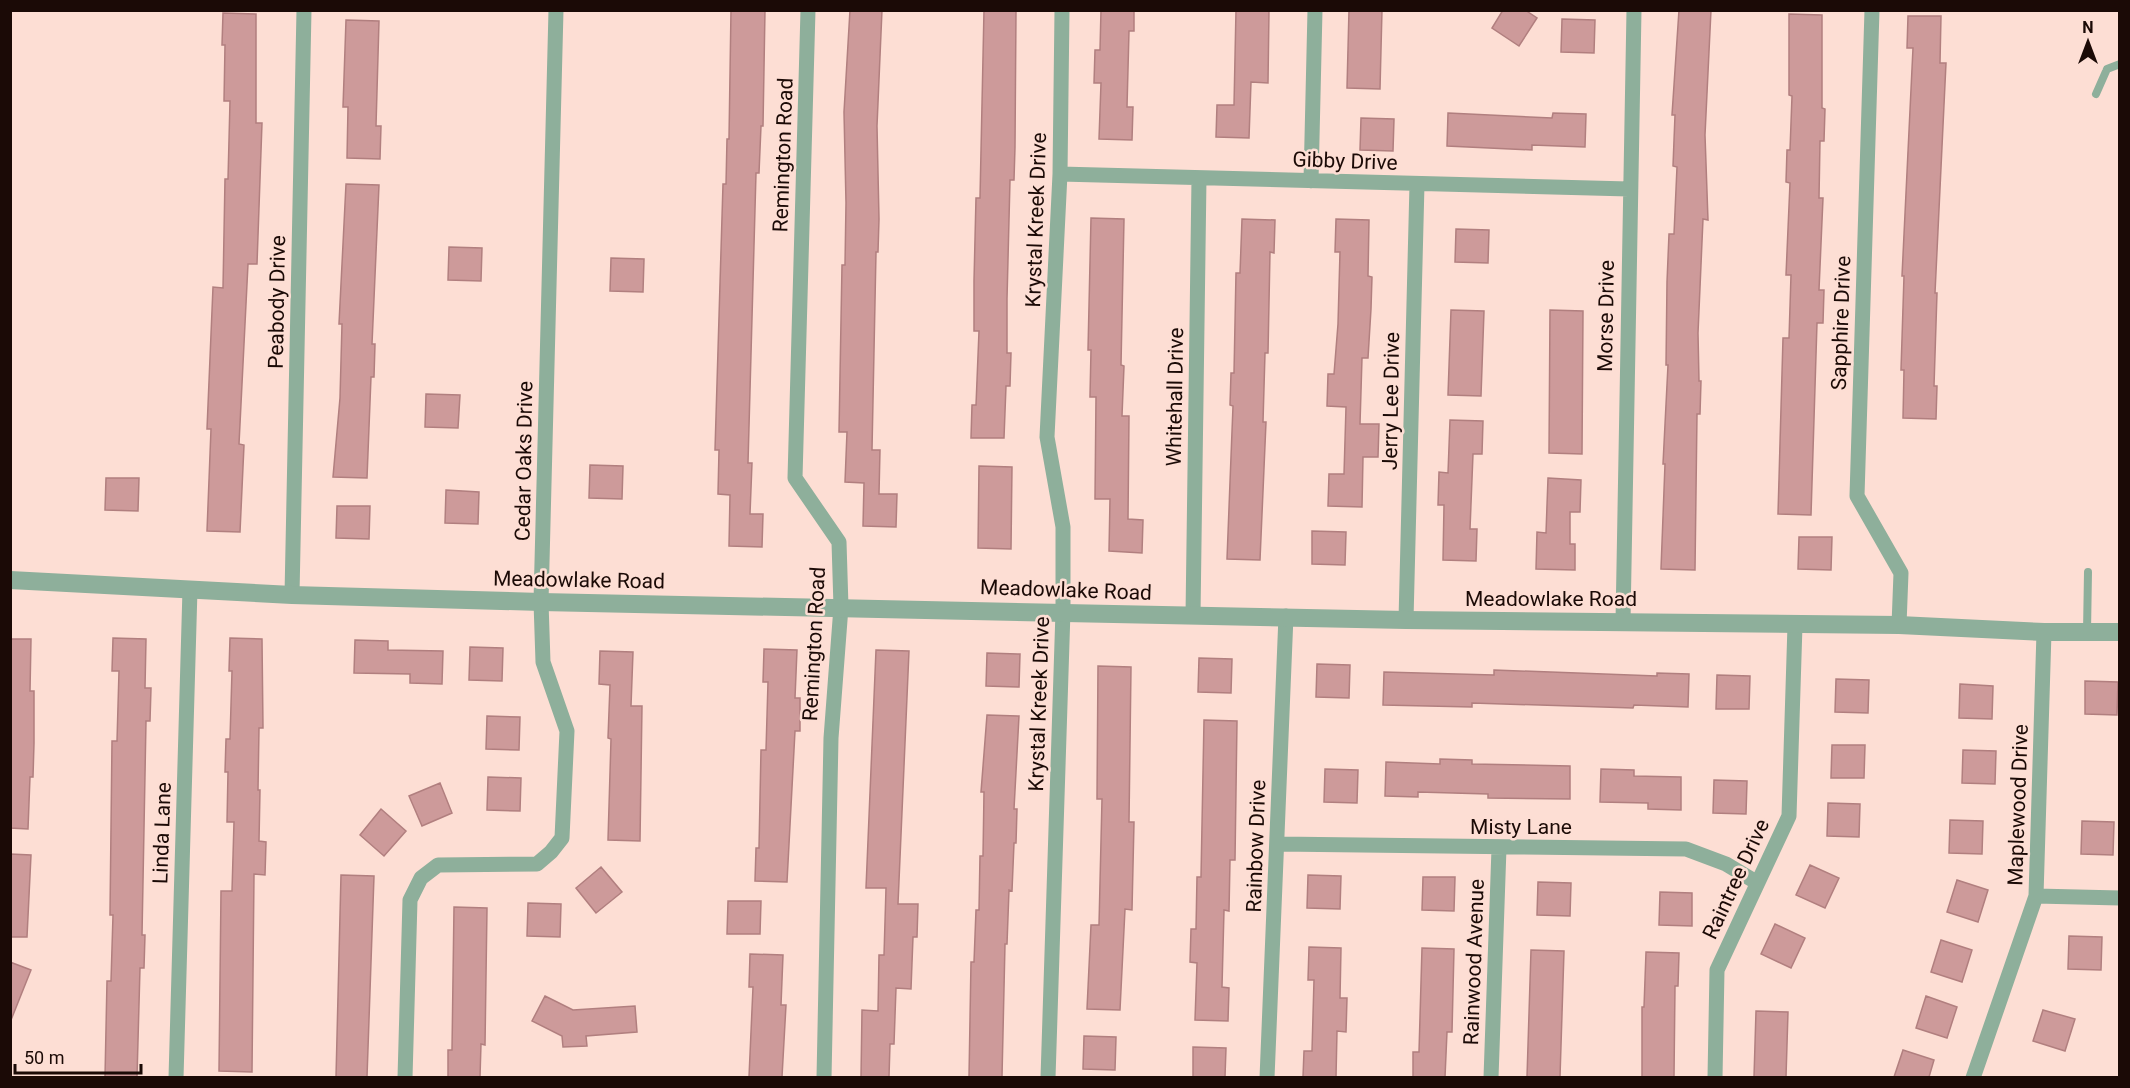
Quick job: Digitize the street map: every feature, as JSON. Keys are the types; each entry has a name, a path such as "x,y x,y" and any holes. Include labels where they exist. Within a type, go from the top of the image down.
{"street":[{"name":"Peabody Drive","path":"292,595 304,10"},
{"name":"Cedar Oaks Drive","path":"405,1077 410,900 420,878 438,865 537,864 562,838 567,731 543,662 541,602 556,10"},
{"name":"Remington Road","path":"808,10 795,478 839,542 841,607 831,738 824,1077"},
{"name":"Krystal Kreek Drive","path":"1048,1077 1064,611 1063,526 1047,436 1060,174 1062,10"},
{"path":"1311,181 1315,10"},
{"name":"Morse Drive","path":"1623,622 1634,10"},
{"name":"Sapphire Drive","path":"1872,10 1857,496 1902,573 1899,625"},
{"name":"Gibby Drive","path":"1060,174 1629,189"},
{"name":"Whitehall Drive","path":"1193,616 1199,178"},
{"name":"Jerry Lee Drive","path":"1406,620 1417,183"},
{"name":"Meadowlake Road","path":"10,580 292,595 541,602 1064,611 1406,620 1899,625 2044,632 2120,632"},
{"name":"Linda Lane","path":"176,1077 190,589"},
{"name":"Rainbow Drive","path":"1267,1077 1286,616"},
{"name":"Raintree Drive","path":"1715,1077 1717,970 1756,882 1789,816 1795,625"},
{"name":"Maplewood Drive","path":"1973,1077 2036,896 2044,632"},
{"name":"Misty Lane","path":"1278,844 1686,849 1726,864 1756,882"},
{"name":"Rainwood Avenue","path":"1491,1077 1499,848"},
{"path":"2036,896 2120,898"}],"lane":[{"path":"2096,93 2107,69 2120,64"},
{"path":"2087,632 2088,572"}],"building":[{"path":"731,10 765,10 763,126 761,126 759,173 756,173 748,463 752,463 750,514 763,514 762,547 729,546 730,495 718,494 719,450 715,450 723,184 726,184 727,139 729,139"},
{"path":"850,10 882,10 877,126 879,219 878,252 876,252 872,450 880,450 879,494 897,494 896,527 863,526 864,483 845,482 847,432 839,432 842,265 845,265 846,203 844,112"},
{"path":"984,10 1016,10 1014,180 1010,180 1007,299 1007,353 1011,353 1010,386 1006,386 1004,438 971,438 972,405 976,405 979,331 974,331 974,281 976,198 980,198"},
{"path":"1101,10 1134,10 1134,31 1129,31 1127,107 1133,107 1132,140 1099,139 1101,83 1094,83 1095,50 1100,50"},
{"path":"1236,10 1269,10 1268,83 1251,82 1249,138 1216,137 1217,105 1234,105"},
{"path":"1349,10 1382,10 1380,89 1347,88"},
{"path":"1503,10 1525,10 1537,18 1519,46 1492,28"},
{"path":"1679,10 1711,10 1705,135 1708,220 1703,219 1698,333 1699,381 1701,381 1700,414 1697,414 1695,570 1661,569 1668,365 1666,365 1667,282 1669,234 1674,234 1677,167 1673,166 1675,115 1672,115"},
{"path":"223,13 256,14 256,123 262,123 257,264 248,264 239,444 244,445 240,532 207,531 211,429 207,429 213,287 223,288 225,179 228,179 230,101 224,101"},
{"path":"1789,14 1822,15 1822,108 1825,109 1824,141 1820,141 1819,198 1823,198 1819,290 1824,290 1823,323 1817,323 1811,515 1778,514 1783,338 1789,338 1791,275 1786,275 1790,183 1786,182 1787,150 1790,150 1792,96 1789,95"},
{"path":"1908,16 1941,16 1940,63 1946,63 1935,293 1937,293 1934,386 1937,386 1936,419 1903,418 1904,370 1901,370 1904,276 1902,276 1913,48 1907,48"},
{"path":"1562,19 1595,20 1594,53 1561,52"},
{"path":"346,20 379,21 376,126 381,126 380,159 347,158 348,107 343,107"},
{"path":"1448,113 1552,118 1553,113 1586,114 1585,147 1532,145 1532,150 1447,146"},
{"path":"1361,118 1394,119 1393,151 1360,150"},
{"path":"346,184 379,185 372,344 375,344 374,377 371,377 367,478 333,477 340,398 342,324 339,324"},
{"path":"1091,218 1124,219 1122,416 1129,416 1128,519 1143,520 1142,553 1109,551 1110,499 1095,499 1096,397 1090,397 1091,350 1088,350"},
{"path":"1242,219 1275,220 1274,253 1270,252 1268,353 1265,353 1263,422 1266,422 1260,560 1227,559 1233,406 1230,405 1231,373 1234,373 1236,273 1240,273"},
{"path":"1336,219 1369,220 1368,276 1372,277 1371,309 1368,358 1362,358 1360,424 1379,424 1378,457 1363,457 1362,507 1328,506 1329,474 1344,474 1346,407 1327,406 1328,374 1334,374 1338,324 1340,252 1335,252"},
{"path":"1456,229 1489,230 1488,263 1455,262"},
{"path":"449,247 482,248 481,281 448,280"},
{"path":"611,258 644,259 643,292 610,291"},
{"path":"1451,310 1484,311 1481,396 1448,395"},
{"path":"1550,310 1583,311 1582,454 1549,453"},
{"path":"426,394 460,395 458,428 425,427"},
{"path":"1450,420 1483,421 1482,454 1473,454 1470,529 1477,529 1476,561 1443,560 1444,505 1438,505 1439,472 1448,473"},
{"path":"590,465 623,466 622,499 589,498"},
{"path":"979,466 1012,467 1011,549 978,548"},
{"path":"106,478 139,478 138,511 105,510"},
{"path":"1548,478 1581,480 1580,512 1570,512 1570,544 1575,544 1575,570 1536,569 1537,532 1546,533"},
{"path":"446,490 479,492 478,524 445,523"},
{"path":"337,506 370,506 369,539 336,538"},
{"path":"1312,531 1346,532 1345,565 1312,564"},
{"path":"1799,537 1832,537 1831,570 1798,569"},
{"path":"113,638 146,639 145,688 151,688 150,721 146,721 142,935 145,935 144,968 140,968 137,1077 105,1077 107,981 111,981 113,915 110,915 112,741 117,741 119,671 112,671"},
{"path":"230,638 262,639 263,728 259,728 259,841 266,842 265,875 254,874 252,1072 219,1071 221,891 232,891 234,822 227,822 228,772 225,772 226,739 230,739 232,671 229,671"},
{"path":"10,639 31,639 30,691 34,691 34,743 28,829 10,828"},
{"path":"355,640 388,641 388,650 443,651 442,684 410,683 410,674 354,673"},
{"path":"470,647 503,648 502,681 469,680"},
{"path":"764,649 797,650 795,698 800,698 800,731 795,731 787,882 755,881 756,848 759,848 761,750 766,750 768,682 763,682"},
{"path":"876,650 909,651 898,904 918,904 917,937 913,937 911,989 896,988 894,1044 890,1044 889,1077 861,1077 862,1010 878,1011 879,955 884,955 886,888 866,888"},
{"path":"600,651 633,652 631,706 642,706 640,841 608,840 610,685 599,684"},
{"path":"987,653 1020,654 1019,687 986,686"},
{"path":"1199,658 1232,659 1231,693 1198,692"},
{"path":"1317,664 1350,665 1349,698 1316,697"},
{"path":"1098,666 1131,667 1129,822 1134,822 1132,910 1125,909 1120,1010 1087,1009 1091,925 1099,925 1102,799 1097,799"},
{"path":"1494,670 1657,676 1657,673 1689,674 1688,707 1634,705 1633,708 1472,703 1472,707 1383,705 1384,672 1494,675"},
{"path":"1717,675 1750,676 1749,709 1716,709"},
{"path":"1836,679 1869,680 1868,713 1835,712"},
{"path":"2085,681 2118,682 2117,715 2085,714"},
{"path":"1960,684 1993,686 1992,719 1959,718"},
{"path":"987,715 1019,716 1014,809 1017,809 1016,843 1014,843 1012,891 1009,890 1007,944 1005,944 1002,1077 969,1077 971,962 974,962 976,910 979,910 980,856 983,856 984,792 981,792"},
{"path":"487,716 520,717 519,750 486,749"},
{"path":"1204,720 1237,721 1235,860 1230,860 1229,911 1224,910 1222,987 1229,988 1228,1021 1195,1020 1197,963 1190,962 1191,929 1196,929 1197,877 1201,877"},
{"path":"1832,745 1865,745 1864,778 1831,778"},
{"path":"1963,750 1996,751 1995,784 1962,783"},
{"path":"1440,759 1472,760 1472,764 1570,766 1570,799 1488,798 1488,794 1418,792 1418,797 1385,796 1386,762 1440,764"},
{"path":"1325,769 1358,770 1357,803 1324,802"},
{"path":"1601,769 1634,770 1634,776 1681,777 1681,810 1648,809 1648,803 1600,802"},
{"path":"488,777 521,778 520,811 487,810"},
{"path":"1714,780 1747,781 1746,814 1713,813"},
{"path":"440,783 452,813 422,826 409,796"},
{"path":"1828,803 1860,804 1859,837 1827,836"},
{"path":"381,809 406,831 384,856 360,835"},
{"path":"1950,820 1983,821 1982,854 1949,853"},
{"path":"2082,821 2114,822 2113,855 2081,854"},
{"path":"10,854 31,855 27,937 10,937"},
{"path":"1810,865 1839,878 1825,908 1796,895"},
{"path":"601,867 622,892 596,913 576,888"},
{"path":"341,875 374,876 367,1077 336,1077"},
{"path":"1308,875 1341,876 1340,909 1307,908"},
{"path":"1423,877 1455,877 1454,911 1422,910"},
{"path":"1957,880 1988,890 1978,922 1947,912"},
{"path":"1538,882 1571,883 1570,916 1537,915"},
{"path":"1660,892 1692,893 1692,926 1659,925"},
{"path":"728,901 761,901 760,934 727,934"},
{"path":"528,903 561,904 560,937 527,936"},
{"path":"454,907 487,908 485,1045 481,1044 480,1077 448,1077 448,1050 452,1050"},
{"path":"1775,924 1805,938 1791,968 1761,954"},
{"path":"2069,936 2102,937 2101,970 2068,969"},
{"path":"1941,940 1972,950 1962,982 1931,972"},
{"path":"1309,947 1341,948 1340,998 1347,998 1346,1032 1337,1031 1336,1077 1303,1077 1304,1051 1312,1051 1314,980 1308,980"},
{"path":"1422,948 1454,949 1452,1032 1447,1032 1445,1077 1413,1077 1413,1052 1419,1052"},
{"path":"1531,950 1564,951 1560,1077 1527,1077"},
{"path":"1646,952 1679,953 1678,986 1675,986 1674,1077 1642,1077 1642,1007 1644,1007"},
{"path":"750,954 783,955 781,1005 786,1005 782,1077 749,1077 753,987 749,987"},
{"path":"10,962 31,970 11,1020 10,1020"},
{"path":"545,996 573,1010 635,1006 637,1032 586,1036 587,1046 563,1047 562,1036 532,1021"},
{"path":"1926,996 1957,1007 1947,1038 1916,1028"},
{"path":"2043,1010 2075,1019 2065,1051 2033,1041"},
{"path":"1756,1011 1788,1012 1786,1077 1754,1077"},
{"path":"1084,1036 1116,1037 1115,1070 1083,1069"},
{"path":"1193,1047 1226,1048 1225,1077 1193,1077"},
{"path":"1903,1050 1934,1060 1929,1077 1894,1077"}]}
